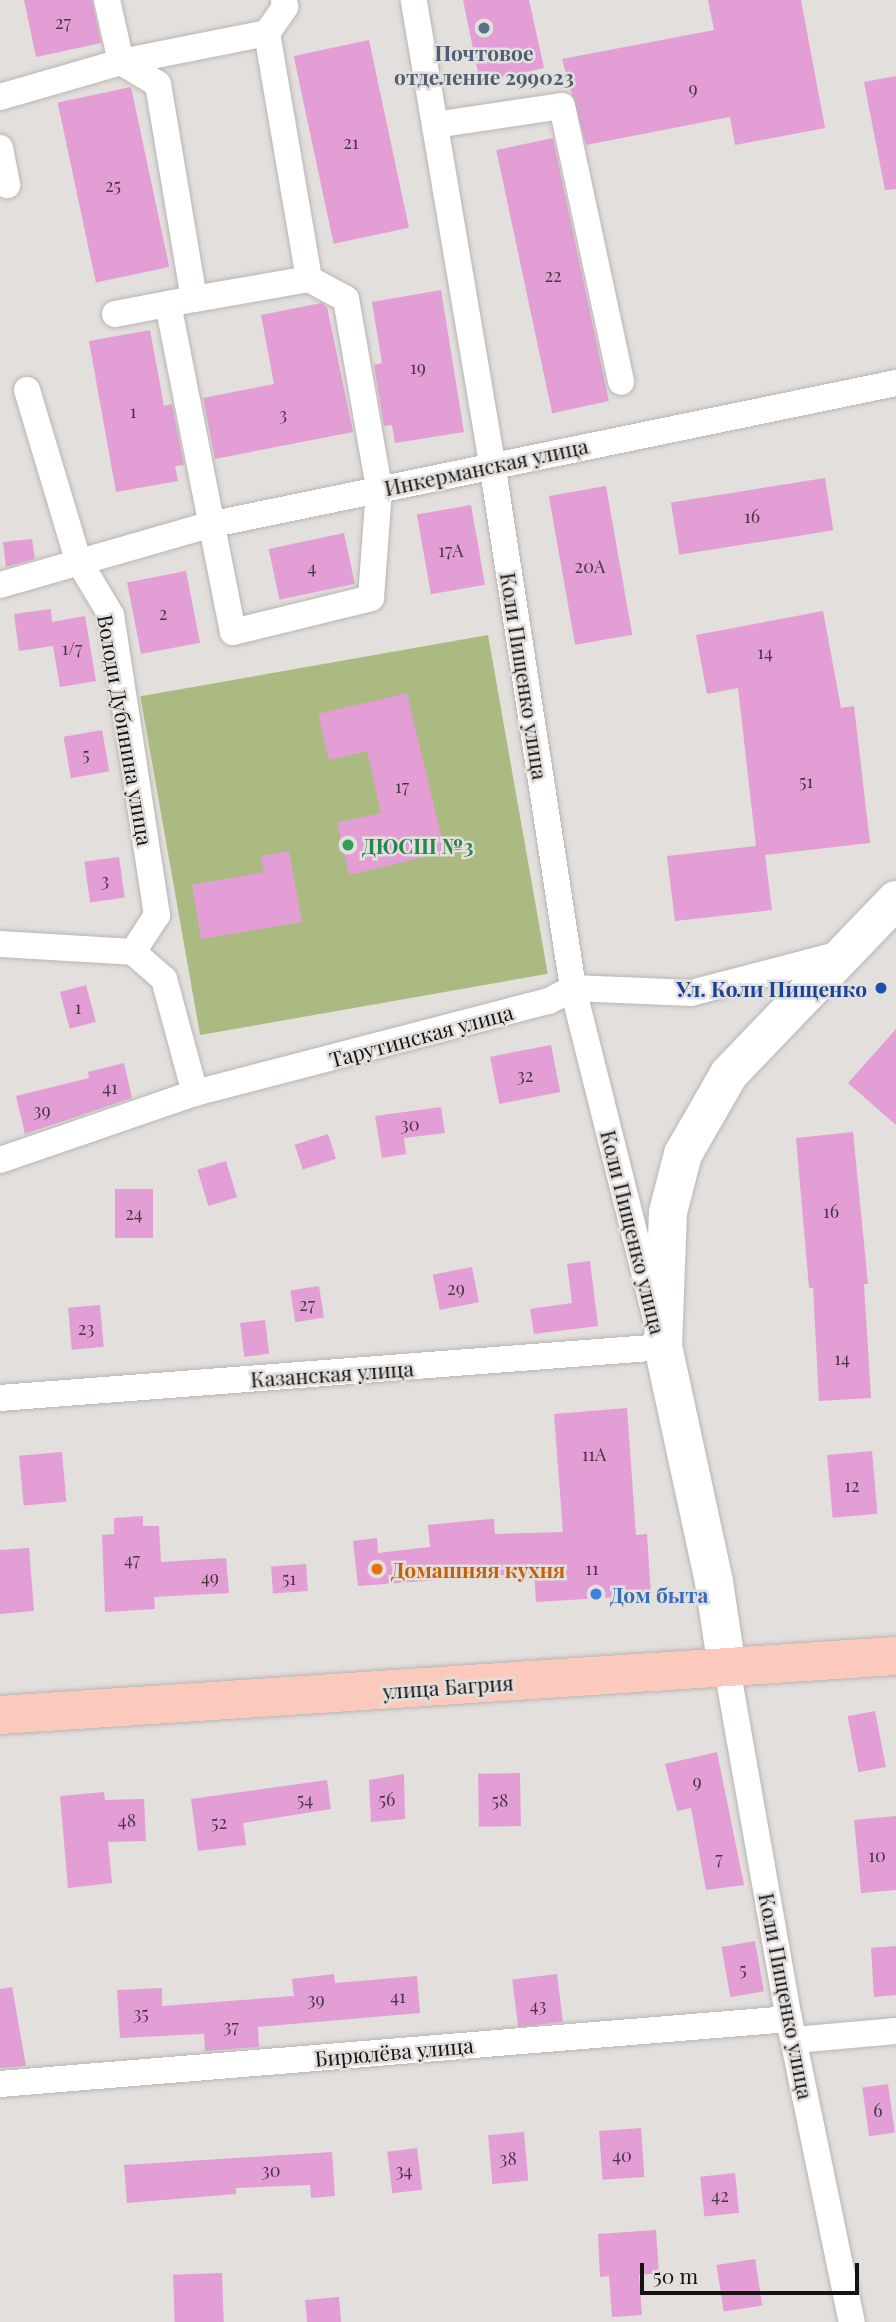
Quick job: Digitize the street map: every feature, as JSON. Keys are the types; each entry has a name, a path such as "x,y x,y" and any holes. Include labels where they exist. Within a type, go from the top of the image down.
{"main road":[{"path":"727,1668 714,1582 663,1347 668,1212 683,1154 729,1074 896,900"},
{"name":"улица Багрия","path":"0,1715 896,1656"}],"street":[{"path":"107,0 121,62 158,84 194,299"},
{"path":"0,97 121,62 267,33 285,7 285,0"},
{"name":"Коли Пищенко улица","path":"414,0 492,463 573,988 663,1347"},
{"path":"267,33 309,279"},
{"path":"435,125 562,106 621,382"},
{"path":"0,148 8,185"},
{"path":"115,314 194,299 309,279 346,299 379,488 371,598 233,632 209,525 168,304"},
{"name":"Инкерманская улица","path":"0,585 78,560 209,525 492,463 896,383"},
{"name":"Володи Дубинина улица","path":"27,390 78,560 111,615 157,915 133,952"},
{"path":"0,944 133,952 164,979 195,1093"},
{"name":"Тарутинская улица","path":"0,1160 195,1093 549,1001 573,988 691,993 847,952"},
{"name":"Казанская улица","path":"0,1398 663,1347"},
{"name":"Коли Пищенко улица","path":"727,1668 792,2029 852,2322"},
{"name":"Бирюлёва улица","path":"0,2084 792,2029 896,2031"}],"green space":[{"name":"ДЮСШ №3","path":"488,635 548,974 200,1035 140,696"}],"building":[{"path":"24,0 92,0 101,43 36,57"},
{"path":"463,0 529,0 544,68 480,82"},
{"path":"708,0 801,0 825,128 735,145 730,117 586,145 562,59 714,30"},
{"path":"369,40 409,228 334,244 294,56"},
{"path":"896,76 896,189 885,190 864,82"},
{"path":"131,87 169,267 96,283 58,103"},
{"path":"553,138 609,401 552,413 496,150"},
{"path":"441,290 464,432 395,443 392,425 384,426 374,365 382,363 372,302"},
{"path":"321,303 327,307 353,432 215,459 203,398 274,384 261,315"},
{"path":"150,330 164,406 172,404 184,465 175,466 178,481 116,492 89,341"},
{"path":"825,478 833,530 679,555 671,502"},
{"path":"606,486 632,635 575,645 549,496"},
{"path":"471,505 485,585 431,594 417,515"},
{"path":"344,533 355,584 279,600 269,549"},
{"path":"32,539 35,559 6,567 3,542"},
{"path":"186,571 200,643 141,654 127,582"},
{"path":"51,609 52,622 85,616 96,681 60,687 53,646 19,651 14,614"},
{"path":"823,611 841,708 854,706 870,843 765,855 772,910 675,921 667,856 756,846 738,688 707,694 696,635"},
{"path":"407,693 445,852 349,875 337,823 381,813 367,751 329,760 318,714"},
{"path":"102,730 109,771 71,778 64,737"},
{"path":"289,851 302,922 201,939 192,885 264,872 261,856"},
{"path":"119,857 125,898 90,902 84,862"},
{"path":"86,985 96,1022 70,1029 60,992"},
{"path":"896,1029 896,1125 848,1083"},
{"path":"551,1045 560,1092 499,1104 490,1057"},
{"path":"124,1063 132,1098 25,1134 16,1096 89,1078 88,1072"},
{"path":"441,1107 445,1133 404,1138 406,1154 382,1158 375,1116"},
{"path":"853,1132 868,1284 864,1284 871,1398 819,1401 813,1288 809,1288 796,1138"},
{"path":"328,1134 336,1159 303,1170 295,1145"},
{"path":"226,1161 237,1197 208,1206 197,1170"},
{"path":"115,1189 153,1189 153,1238 115,1238"},
{"path":"590,1261 598,1326 534,1334 530,1309 572,1303 567,1264"},
{"path":"472,1267 479,1302 440,1310 433,1275"},
{"path":"319,1286 324,1318 295,1322 290,1291"},
{"path":"100,1305 104,1347 72,1350 68,1308"},
{"path":"265,1320 269,1354 244,1357 240,1323"},
{"path":"627,1408 636,1535 647,1534 651,1595 536,1602 534,1573 358,1586 353,1541 377,1538 378,1553 430,1547 428,1525 494,1519 495,1534 563,1532 554,1414"},
{"path":"872,1451 877,1514 833,1518 827,1455"},
{"path":"62,1452 66,1502 24,1506 19,1456"},
{"path":"143,1516 143,1526 159,1526 161,1562 226,1558 229,1593 154,1597 155,1609 105,1612 102,1535 114,1534 114,1518"},
{"path":"29,1548 34,1611 0,1614 0,1550"},
{"path":"306,1564 308,1591 273,1593 271,1566"},
{"path":"875,1711 886,1767 858,1772 848,1716"},
{"path":"717,1752 744,1885 706,1890 691,1808 677,1811 665,1764"},
{"path":"520,1773 521,1826 479,1827 478,1774"},
{"path":"404,1774 405,1819 371,1822 369,1780"},
{"path":"327,1780 331,1809 243,1823 246,1845 198,1851 191,1799"},
{"path":"104,1792 105,1800 144,1799 146,1841 108,1842 112,1883 68,1888 60,1796"},
{"path":"896,1816 896,1890 861,1893 854,1820"},
{"path":"755,1941 764,1991 730,1997 722,1947"},
{"path":"896,1946 896,1995 874,1997 871,1948"},
{"path":"334,1974 335,1983 417,1976 420,2013 258,2027 259,2047 205,2051 204,2034 120,2038 117,1990 162,1988 162,2006 294,1996 292,1979"},
{"path":"557,1974 563,2022 518,2027 512,1979"},
{"path":"12,1987 26,2066 0,2068 0,1989"},
{"path":"888,2084 895,2133 869,2136 862,2088"},
{"path":"641,2128 644,2177 603,2180 599,2131"},
{"path":"524,2132 528,2181 492,2184 488,2135"},
{"path":"417,2148 422,2190 392,2193 387,2152"},
{"path":"332,2152 335,2196 311,2198 310,2185 236,2188 236,2194 127,2203 124,2165"},
{"path":"735,2173 739,2213 704,2216 700,2177"},
{"path":"656,2230 659,2273 639,2275 642,2315 612,2317 609,2276 600,2277 598,2234"},
{"path":"755,2259 762,2305 724,2312 716,2265"},
{"path":"222,2273 224,2322 175,2322 173,2275"},
{"path":"339,2297 341,2322 307,2322 305,2300"}],"place":[{"name":"Почтовое отделение 299023","path":"484,28"},
{"name":"ДЮСШ №3","path":"348,845"},
{"name":"Ул. Коли Пищенко","path":"881,988"},
{"name":"Домашняя кухня","path":"377,1569"},
{"name":"Дом быта","path":"596,1594"}]}
